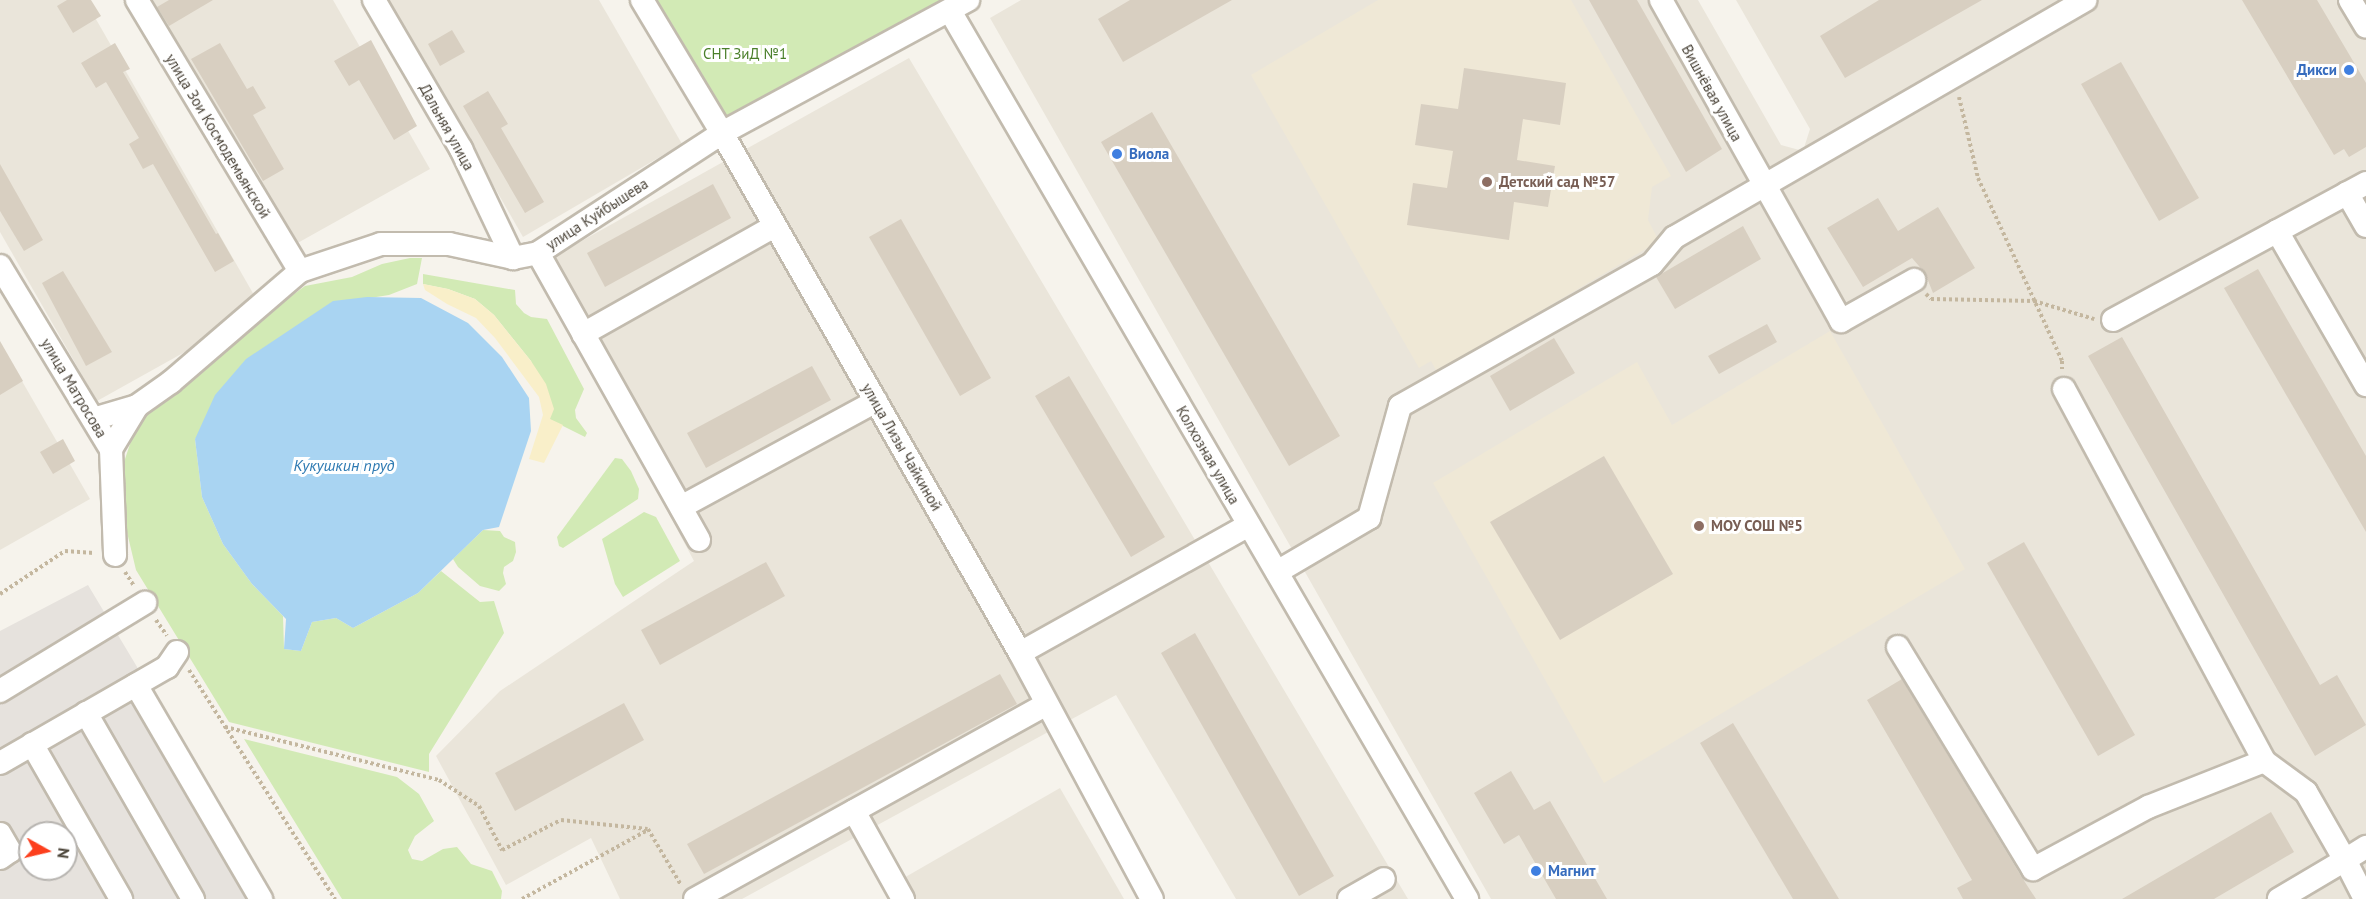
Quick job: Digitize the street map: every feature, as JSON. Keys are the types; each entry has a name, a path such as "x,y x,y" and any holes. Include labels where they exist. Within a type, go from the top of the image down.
{"street":[{"name":"улица Зои Космодемьянской","path":"137,0 300,271"},
{"name":"Дальняя улица","path":"374,0 461,148 513,258"},
{"name":"улица Лизы Чайкиной","path":"642,0 722,133 1020,653 1152,899"},
{"name":"Вишнёвая улица","path":"1661,0 1763,186 1841,321 1914,280"},
{"path":"1277,572 1369,518 1400,406 1652,264 1675,237 2085,0"},
{"path":"2350,0 2366,27"},
{"name":"улица Куйбышева","path":"93,419 137,406 171,382 300,271 381,244 448,244 513,258 538,253 722,133 959,5"},
{"name":"Колхозная улица","path":"959,5 1249,525 1467,899"},
{"path":"2113,320 2357,188 2366,226"},
{"path":"583,334 775,226"},
{"path":"2277,231 2366,385"},
{"path":"538,253 699,540"},
{"name":"улица Матросова","path":"0,266 111,449 115,555"},
{"path":"2064,389 2264,761 2306,792 2365,899"},
{"path":"681,507 876,401"},
{"path":"111,449 137,406"},
{"path":"1020,653 1249,525"},
{"path":"0,691 146,603"},
{"path":"1898,647 2033,869 2148,807 2264,761"},
{"path":"0,762 167,667 177,652"},
{"path":"136,685 261,899"},
{"path":"689,894 854,811 1047,704"},
{"path":"86,713 193,899"},
{"path":"32,744 121,899"},
{"path":"854,811 903,899"},
{"path":"0,834 10,851 0,858"},
{"path":"2279,899 2366,847"},
{"path":"1349,899 1384,879"}],"path":[{"path":"1954,75 1978,178 2062,362 2064,389"},
{"path":"1914,280 1931,299 2034,302 2091,318 2113,320"},
{"path":"0,594 65,551 115,555 336,899"},
{"path":"225,727 439,780 479,806 502,850 561,820 648,829"},
{"path":"648,829 689,894"},
{"path":"522,899 648,829"}],"shaded area":[{"path":"0,0 85,0 262,309 97,401 0,232"},
{"path":"153,0 333,0 430,169 294,245"},
{"path":"387,0 599,0 682,144 523,237"},
{"path":"1021,0 1698,0 1781,145 1803,151 1810,129 1736,0 2347,0 2366,34 2366,899 1491,899 990,18"},
{"name":"Детский сад №57","path":"1378,0 1571,0 1671,176 1652,187 1648,220 1659,241 1437,372 1431,361 1419,368 1251,75"},
{"path":"909,58 1408,899 1236,899 1116,695 742,899 620,899 591,838 506,885 436,756 500,691 694,561 537,266"},
{"name":"МОУ СОШ №5","path":"1830,331 1965,569 1604,783 1433,483 1637,362 1672,425"},
{"path":"0,343 90,499 0,550"},
{"path":"88,585 276,899 0,899 0,631"},
{"path":"1060,788 1124,899 913,899 902,879"}],"green space":[{"name":"СНТ ЗиД №1","path":"652,0 943,0 725,129"},
{"path":"422,258 417,284 389,295 370,298 195,439 202,497 223,544 252,584 283,616 284,649 301,651 312,622 336,618 353,628 418,593 441,571 480,602 494,601 504,633 429,754 429,772 229,722 136,570 126,528 122,468 137,423 212,357 305,286 352,277 382,264"},
{"path":"423,274 515,290 516,304 524,313 531,317 547,319 584,389 575,410 576,418 587,433 585,437 549,419 531,361 494,315 475,299 448,289 423,284"},
{"path":"615,458 622,459 631,471 639,489 638,499 563,548 559,546 557,537"},
{"path":"644,512 656,517 680,561 623,597 615,584 602,539"},
{"path":"483,530 500,531 504,537 515,542 516,552 513,561 504,567 506,584 499,591 480,586 458,567 453,559"},
{"path":"244,739 397,777 419,794 434,821 415,836 408,850 412,859 422,861 443,849 457,847 471,864 492,871 502,891 501,899 342,899"}],"sand":[{"path":"423,284 448,289 475,299 494,315 531,361 546,384 554,409 550,419 563,425 544,463 529,459 543,415 539,397 495,338 476,318 425,290"}],"water":[{"name":"Кукушкин пруд","path":"367,297 421,298 468,323 502,357 529,398 531,431 499,527 483,530 418,593 353,628 336,618 312,622 301,651 284,649 286,619 252,584 223,544 202,497 195,439 215,395 246,359 333,301"}],"building":[{"path":"67,0 91,0 101,16 73,33 57,6"},
{"path":"169,0 213,0 169,26 157,7"},
{"path":"1130,0 1232,0 1123,62 1098,19"},
{"path":"1589,0 1637,0 1722,149 1686,172"},
{"path":"1879,0 1982,0 1845,78 1820,36"},
{"path":"2242,0 2317,0 2366,83 2366,147 2349,157 2344,149 2334,155"},
{"path":"452,30 465,52 440,66 428,44"},
{"path":"371,40 417,126 394,140 359,80 349,86 334,61"},
{"path":"115,43 130,69 123,72 216,234 218,233 234,261 215,272 153,164 143,169 129,144 139,138 106,82 96,88 81,63"},
{"path":"220,43 247,89 253,86 266,108 253,115 284,169 263,181 191,59"},
{"path":"2121,62 2199,198 2159,221 2081,84"},
{"path":"1464,68 1566,83 1560,125 1523,119 1517,160 1555,166 1548,207 1514,202 1509,240 1407,225 1413,183 1447,188 1453,151 1415,145 1421,104 1458,109"},
{"path":"488,91 508,124 501,128 544,202 525,213 463,106"},
{"path":"1152,112 1340,436 1289,466 1101,142"},
{"path":"0,164 43,240 24,251 0,211"},
{"path":"713,184 731,218 605,287 587,253"},
{"path":"1878,198 1898,231 1938,207 1975,268 1933,293 1925,273 1912,258 1863,287 1827,228"},
{"path":"901,219 991,378 960,396 869,237"},
{"path":"1743,226 1761,259 1675,309 1656,277"},
{"path":"2258,269 2366,456 2366,532 2224,288"},
{"path":"63,271 112,352 86,366 42,283"},
{"path":"1767,324 1777,342 1719,374 1708,356"},
{"path":"2122,337 2320,685 2337,675 2366,725 2315,756 2088,356"},
{"path":"1554,338 1575,373 1510,411 1490,376"},
{"path":"0,341 23,381 0,395"},
{"path":"812,366 831,400 706,468 687,433"},
{"path":"1069,376 1165,537 1131,557 1035,396"},
{"path":"63,439 75,461 53,474 40,452"},
{"path":"1604,456 1673,574 1560,640 1490,522"},
{"path":"2024,542 2135,735 2098,756 1987,563"},
{"path":"766,562 785,596 660,665 641,630"},
{"path":"1195,633 1334,876 1299,896 1161,653"},
{"path":"1000,674 1017,704 704,874 687,844"},
{"path":"1902,679 2036,899 1963,899 1957,888 1972,880 1867,700"},
{"path":"624,703 644,740 515,811 495,773"},
{"path":"1733,723 1839,899 1793,899 1700,743"},
{"path":"1511,771 1534,810 1550,801 1607,899 1556,899 1519,835 1504,844 1474,793"},
{"path":"2271,812 2294,852 2214,899 2122,899"}],"place":[{"name":"Дикси","path":"2349,70"},
{"name":"Виола","path":"1117,154"},
{"name":"Детский сад №57","path":"1487,182"},
{"name":"МОУ СОШ №5","path":"1699,526"},
{"name":"Магнит","path":"1536,871"}]}
